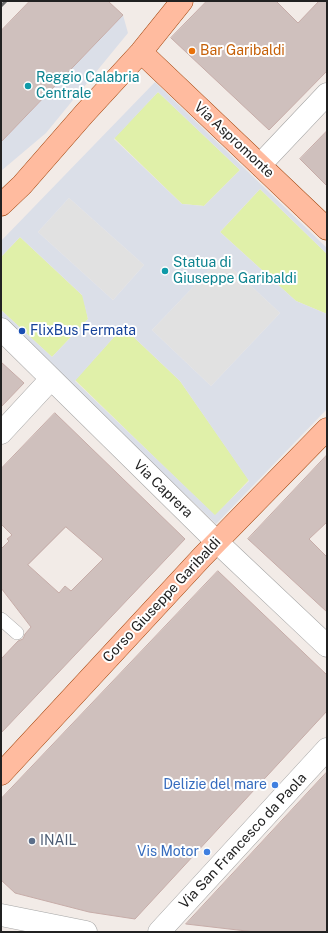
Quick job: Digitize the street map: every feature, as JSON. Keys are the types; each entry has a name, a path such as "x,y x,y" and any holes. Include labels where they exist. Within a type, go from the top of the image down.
{"main road":[{"path":"1,204 22,185 140,52 182,1"},
{"name":"Via Aspromonte","path":"140,52 327,228"},
{"name":"Corso Giuseppe Garibaldi","path":"1,774 217,542 327,429"}],"street":[{"path":"260,165 327,94"},
{"name":"Via Caprera","path":"1,329 217,542 327,646"},
{"path":"1,433 51,379"},
{"name":"Via San Francesco da Paola","path":"159,932 327,749"},
{"path":"1,914 86,932"}],"lane":[{"path":"1,619 17,633"}],"green space":[{"path":"158,92 240,170 204,206 182,204 114,138"},
{"path":"260,189 327,254 327,314 296,301 220,232"},
{"path":"20,237 83,296 88,319 52,357 1,310 1,257"},
{"path":"123,327 180,381 249,480 215,516 75,380"}],"shaded area":[{"path":"123,15 128,33 46,133 1,171 1,142"},
{"path":"155,82 327,248 327,254 260,189 220,232 296,301 327,314 327,409 216,524 1,318 1,310 52,357 88,319 82,295 20,237 1,257 1,241","holes":["158,92 240,170 204,206 182,204 114,139","69,198 144,265 113,300 38,232","221,258 280,313 211,386 152,330","123,327 180,381 249,481 215,515 75,381"]},
{"path":"69,198 144,265 113,300 38,232"},
{"path":"221,258 280,313 211,386 152,330"}],"building":[{"name":"Reggio Calabria Centrale","path":"30,1 108,1 123,15 1,142 1,31"},
{"path":"207,1 276,1 298,23 319,1 327,1 327,71 269,130 171,38"},
{"path":"327,131 327,186 300,159"},
{"path":"1,362 24,383 1,407"},
{"path":"55,413 185,539 1,733 1,659 18,641 23,639 31,627 1,588 1,549 9,541 7,539 12,535 1,524 1,469","holes":["66,527 103,559 71,591 65,586 59,593 28,565"]},
{"path":"327,455 327,522 309,539 327,557 327,612 248,539"},
{"path":"218,571 327,675 327,711 135,919 89,912 15,893 1,880 1,799"},
{"path":"327,772 327,932 255,932 186,924"}],"railway":[{"path":"1,6 6,1"}],"place":[{"name":"Bar Garibaldi","path":"192,51"},
{"name":"Reggio Calabria Centrale","path":"28,86"},
{"name":"Statua di Giuseppe Garibaldi","path":"165,271"},
{"name":"FlixBus Fermata","path":"22,331"},
{"name":"Delizie del mare","path":"275,785"},
{"name":"INAIL","path":"32,841"},
{"name":"Vis Motor","path":"207,852"}]}
